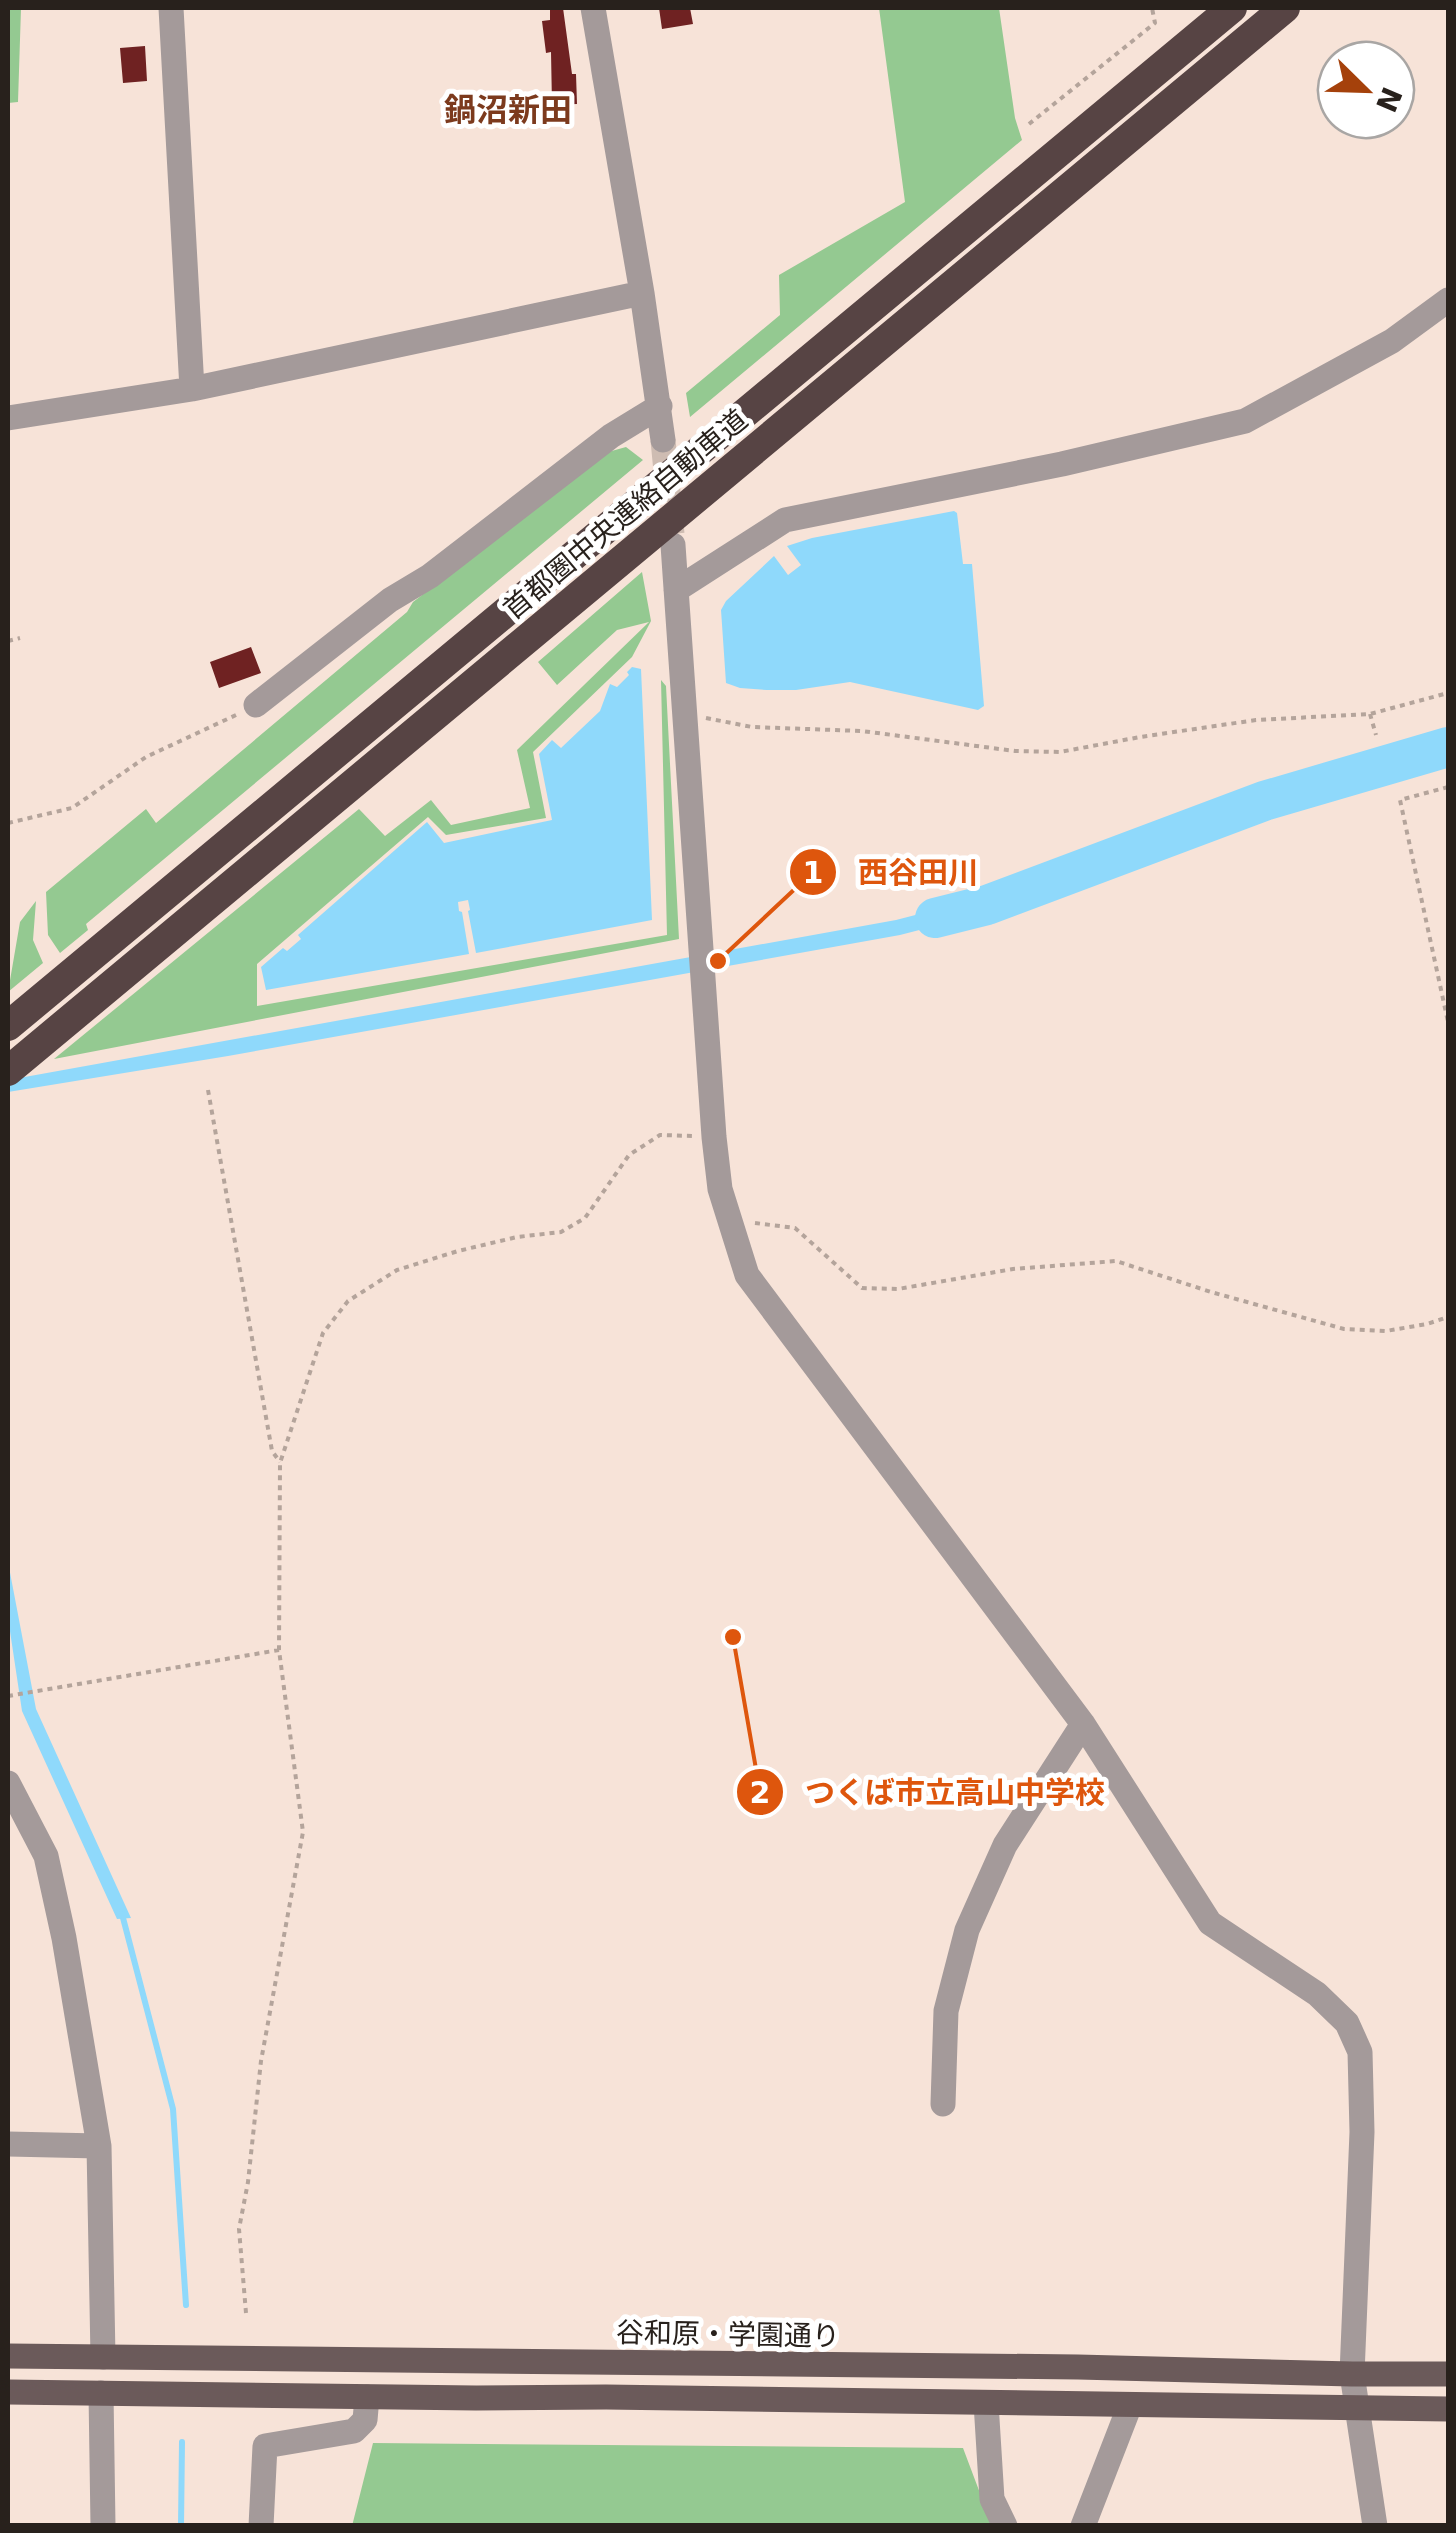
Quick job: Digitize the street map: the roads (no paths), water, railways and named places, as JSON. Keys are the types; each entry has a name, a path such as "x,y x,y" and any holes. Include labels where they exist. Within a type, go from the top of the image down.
{"highway":[{"name":"首都圏中央連絡自動車道","path":"8,1026 1232,8"},
{"name":"首都圏中央連絡自動車道","path":"8,1071 1285,8"}],"main road":[{"name":"谷和原・学園通り","path":"8,2356 1078,2366 1448,2374"},
{"path":"8,2392 1448,2409"}],"street":[{"path":"171,8 192,390"},
{"path":"593,8 663,440"},
{"path":"8,418 192,390 642,292"},
{"path":"676,590 785,520 1245,422 1392,341 1448,300"},
{"path":"256,705 390,600 430,576 612,436 660,406"},
{"path":"672,545 714,1136 720,1189 747,1275 1082,1724 1210,1924 1317,1994 1347,2023 1360,2052 1362,2132 1352,2374 1375,2526"},
{"path":"943,2104 946,2010 967,1930 1005,1845 1082,1724"},
{"path":"8,1783 46,1856 99,2146 103,2357"},
{"path":"8,2144 99,2146"},
{"path":"101,2393 102,2526"},
{"path":"261,2526 265,2446 354,2431 366,2420 367,2396"},
{"path":"986,2402 992,2499 1005,2526"},
{"path":"1084,2526 1130,2405"}],"water":[{"path":"954,511 963,564 972,564 984,706 978,710 850,682 796,690 740,688 726,683 721,610 774,556 788,575 801,565 787,546"},
{"path":"632,667 641,669 652,920 476,953 468,900 458,902 469,954 266,990 261,967 301,939 298,935 427,822 444,843 552,820 539,754 552,740 561,748 600,711 610,684 617,687"},
{"path":"985,897 989,912 900,935 8,1092 8,1080 896,920"},
{"path":"8,1562 36,1709 131,1918 117,1919 22,1711 8,1618"}],"waterway":[{"path":"935,918 987,905 1264,801 1448,747"},
{"path":"122,1914 173,2109 186,2305"},
{"path":"181,2526 182,2442"}],"tunnel":[{"path":"663,440 672,534"}],"place":[{"name":"西谷田川","path":"718,961"},
{"name":"つくば市立高山中学校","path":"733,1637"}],"district":[{"name":"鍋沼新田","path":"508,110"}]}
